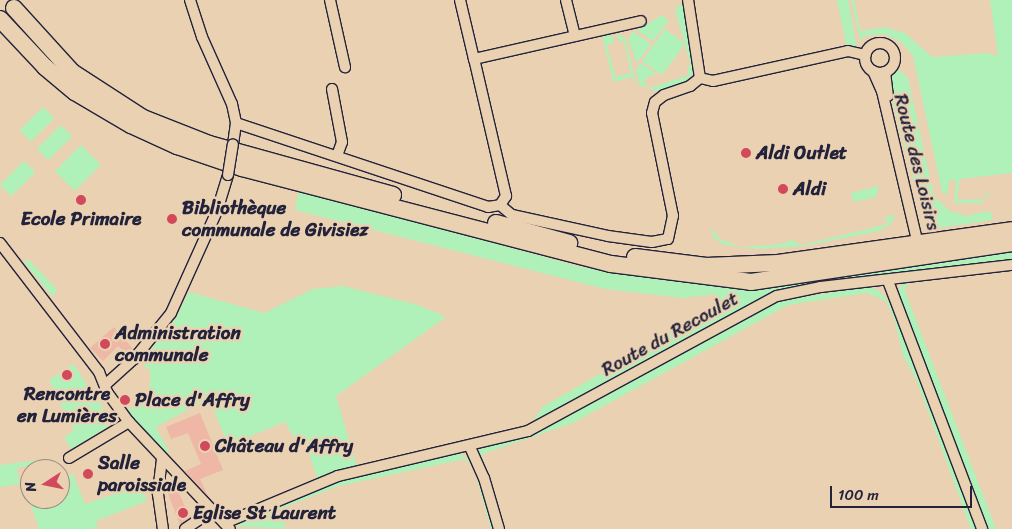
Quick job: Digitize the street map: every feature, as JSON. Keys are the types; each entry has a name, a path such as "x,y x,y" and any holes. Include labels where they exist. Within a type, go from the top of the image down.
{"highway":[{"path":"14,8 47,48 85,82 128,110 169,129 272,163 578,245 649,260 729,266 1012,242"},
{"path":"0,19 45,68 75,92 131,125 177,146 242,168 536,246 657,272 751,282 919,251 1012,230"}],"street":[{"path":"105,385 134,359 171,314 217,212 228,175 236,123 232,104 202,37 190,0"},
{"path":"330,0 345,67"},
{"path":"236,123 488,207 500,205 506,196 460,0"},
{"path":"566,0 574,36"},
{"path":"688,2 700,78"},
{"path":"474,59 641,21"},
{"name":"Route des Loisirs","path":"874,44 888,46 895,58 885,72 919,251 882,91 866,55 874,44"},
{"path":"700,78 713,81 848,51 866,55"},
{"name":"Route des Loisirs","path":"873,71 885,72"},
{"path":"500,205 512,215 608,236 666,240 672,232 673,216 652,113 655,102 664,95 690,86 700,78"},
{"path":"332,89 342,142 337,156"},
{"path":"0,242 41,292 99,372 105,385 129,422 162,460 228,526"},
{"name":"Route du Recoulet","path":"228,526 338,476 470,447 528,431 564,414 777,296 821,287 888,281 1012,265"},
{"path":"888,281 982,529"},
{"path":"69,458 129,422"},
{"path":"470,447 484,478 499,529"},
{"path":"162,460 158,494 163,529"},
{"path":"186,529 213,510"}],"green space":[{"path":"684,0 693,73 685,82 656,91 639,85 636,69 641,63 657,74 647,77 644,83 649,88 687,76 690,63 675,10"},
{"path":"837,0 848,0 857,49 847,48"},
{"path":"851,0 854,0 861,31 884,27 905,33 932,57 987,53 998,56 990,0 1012,0 1012,173 960,179 957,200 984,199 988,192 990,193 981,203 954,203 956,180 950,180 947,195 942,192 913,56 901,42 885,34 864,36 861,42"},
{"path":"662,15 669,21 653,41 637,30"},
{"path":"665,29 682,41 683,47 662,75 642,61"},
{"path":"633,31 651,44 637,63 628,39"},
{"path":"617,32 626,40 636,84 632,77 613,82 602,35 612,35 614,43 607,45 615,77 631,73 624,41 619,42"},
{"path":"899,70 908,78 934,196 950,211 966,216 990,211 993,220 939,228 923,217 890,92 891,76"},
{"path":"43,107 54,118 31,142 20,130"},
{"path":"61,125 72,136 48,160 37,149"},
{"path":"81,145 101,165 75,191 55,171"},
{"path":"24,161 35,172 11,196 0,185"},
{"path":"879,186 876,197 853,202 851,193"},
{"path":"299,189 580,267 748,288 924,264 1012,247 1012,262 775,293 531,425 542,407 686,325 717,314 716,294 683,298 605,289 295,210"},
{"path":"896,215 890,225 878,231 805,246 756,249 724,245 713,237 710,227 720,239 741,247 773,245 789,242 789,239 802,245 888,224 884,218"},
{"path":"28,259 57,289 53,297 24,262"},
{"path":"954,276 907,284 905,291 996,529 987,529 897,291 905,281"},
{"path":"343,286 418,305 446,317 336,396 357,467 318,480 303,435 293,436 285,422 228,445 209,398 156,427 169,452 164,455 128,410 148,397 151,372 143,364 147,360 145,357 176,318 189,292 264,313 313,289"},
{"path":"868,287 878,290 893,306 978,529 971,529 916,379 903,356 894,318 886,301 867,293 788,305 573,423 482,454 486,478 477,452 481,448 529,434 568,416 779,301"},
{"path":"73,364 110,418 105,421 108,427 71,449 64,437 74,431 49,380"},
{"path":"459,453 475,464 497,529 491,529 474,469 465,459 339,486 279,509 286,529 237,526 238,522 326,485"},
{"path":"20,462 20,467 17,468 20,484 0,487 0,465"},
{"path":"70,474 73,474 85,504 141,485 147,501 96,521 98,527 92,529 39,529 32,509 70,509"}],"building":[{"name":"Administration communale","path":"114,327 133,349 128,355 118,346 103,361 90,348"},
{"name":"Château d'Affry","path":"200,413 223,470 200,479 208,496 185,471 201,464 188,433 171,439 166,427"},
{"name":"Eglise St Laurent","path":"176,487 190,517 180,525 167,491"}],"place":[{"name":"Aldi Outlet","path":"746,153"},
{"name":"Aldi","path":"783,189"},
{"name":"Ecole Primaire","path":"81,200"},
{"name":"Bibliothèque communale de Givisiez","path":"172,219"},
{"name":"Administration communale","path":"105,344"},
{"name":"Rencontre en Lumières","path":"67,375"},
{"name":"Place d'Affry","path":"125,400"},
{"name":"Château d'Affry","path":"205,446"},
{"name":"Salle paroissiale","path":"88,474"},
{"name":"Eglise St Laurent","path":"183,513"}]}
